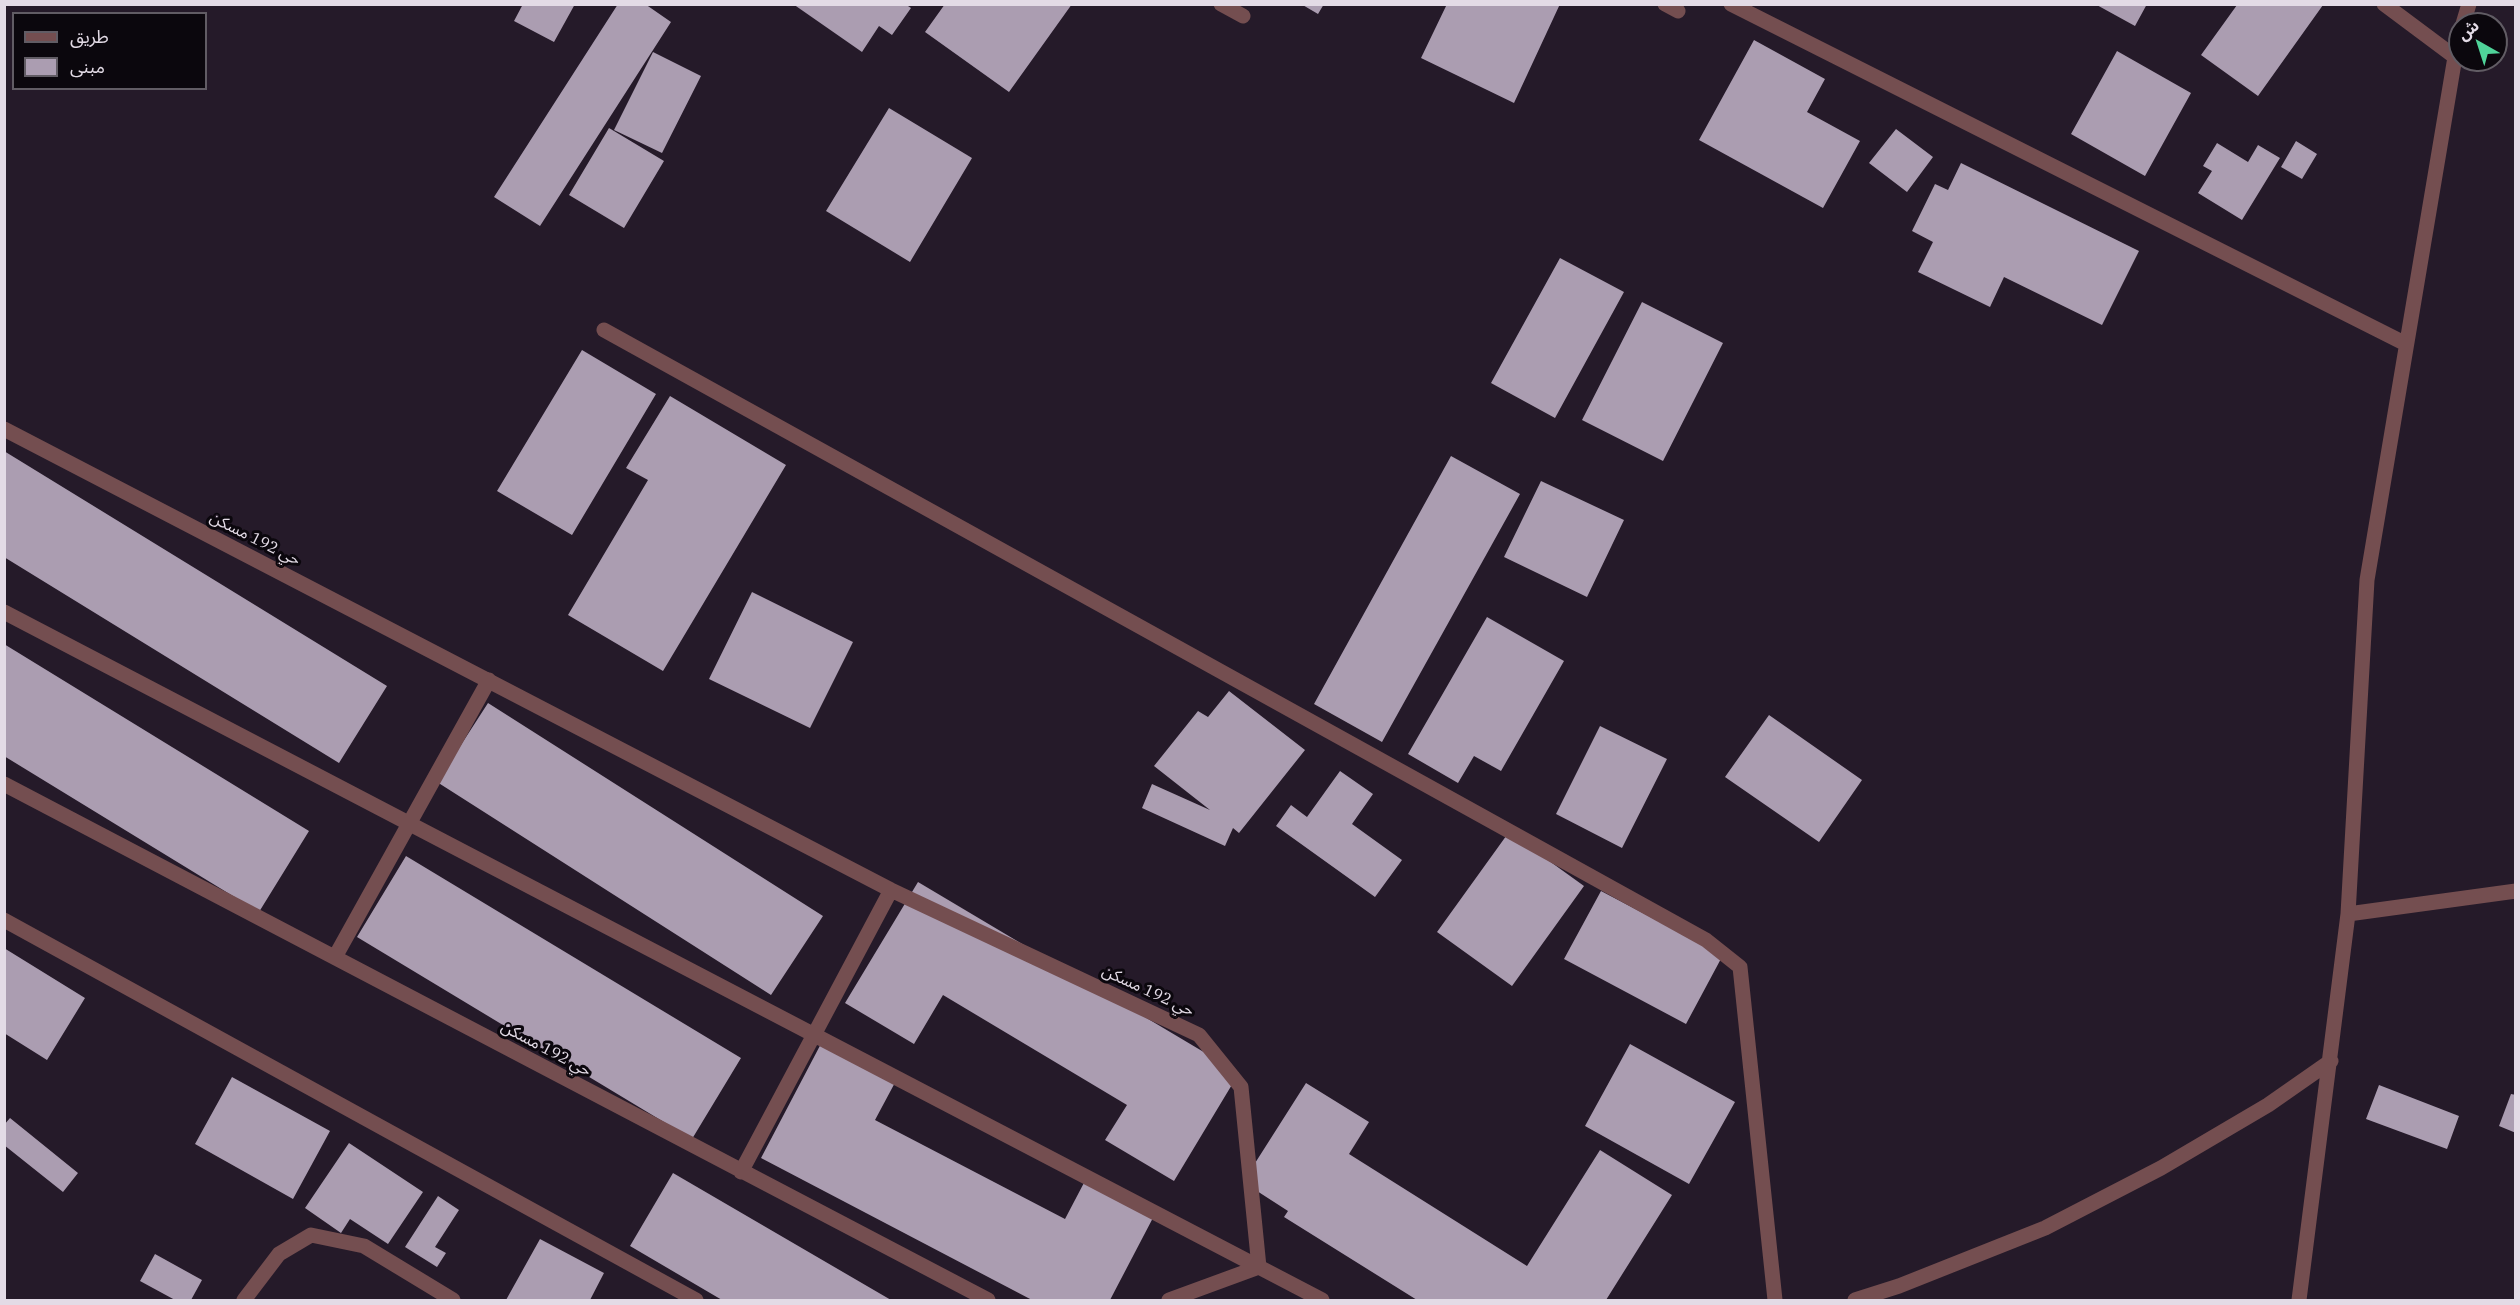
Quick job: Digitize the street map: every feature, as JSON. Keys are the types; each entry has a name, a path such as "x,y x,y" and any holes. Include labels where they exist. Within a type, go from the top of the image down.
{"street":[{"path":"1221,4 1243,16"},
{"path":"1731,4 2406,344"},
{"path":"2384,4 2448,52"},
{"path":"2299,1300 2348,914 2367,580 2451,72"},
{"path":"604,330 1696,935 1740,967 1775,1300"},
{"name":"حي 192 مسكن","path":"4,429 891,890 1199,1035 1241,1087 1259,1267"},
{"path":"4,612 1322,1300"},
{"path":"335,957 489,680"},
{"name":"حي 192 مسكن","path":"4,784 988,1300"},
{"path":"741,1172 891,890"},
{"path":"2348,914 2516,891"},
{"path":"4,920 696,1300"},
{"path":"1856,1300 1899,1286 2045,1228 2161,1168 2268,1105 2331,1061"},
{"path":"244,1300 279,1254 311,1235 364,1246 453,1300"},
{"path":"1169,1300 1259,1267"}],"building":[{"path":"523,4 575,4 554,42 514,21"},
{"path":"618,4 645,4 671,22 540,226 494,197"},
{"path":"793,4 905,4 911,8 892,35 879,26 862,52"},
{"path":"945,4 1072,4 1009,92 925,32"},
{"path":"1301,4 1324,4 1318,14"},
{"path":"1447,4 1560,4 1514,103 1421,58"},
{"path":"2095,4 2147,4 2135,26"},
{"path":"2237,5 2323,5 2258,96 2201,55"},
{"path":"1754,40 1825,79 1807,112 1860,141 1823,208 1699,140"},
{"path":"2117,51 2191,93 2145,176 2071,134"},
{"path":"653,52 701,76 662,153 614,130"},
{"path":"889,108 972,158 910,262 826,211"},
{"path":"609,128 664,161 624,228 569,195"},
{"path":"1896,129 1933,157 1907,192 1869,163"},
{"path":"2296,141 2317,154 2302,179 2281,167"},
{"path":"2217,143 2248,162 2258,145 2280,158 2242,220 2198,193 2212,171 2203,166"},
{"path":"1961,163 2139,251 2102,325 2004,277 1990,307 1918,272 1933,242 1912,231 1935,184 1948,190"},
{"path":"1560,258 1624,292 1555,418 1491,383"},
{"path":"1642,302 1723,343 1663,461 1582,420"},
{"path":"582,350 656,394 572,535 497,491"},
{"path":"670,396 786,465 663,671 568,615 648,480 626,468"},
{"path":"4,451 387,686 339,763 4,557"},
{"path":"1451,456 1520,494 1382,742 1314,704"},
{"path":"1541,481 1624,520 1587,597 1504,557"},
{"path":"752,592 853,642 810,728 709,679"},
{"path":"1487,617 1564,661 1501,771 1474,756 1458,783 1408,754"},
{"path":"4,644 309,831 259,912 4,756"},
{"path":"1229,691 1305,750 1239,833 1233,828 1225,846 1142,808 1152,784 1210,810 1154,766 1198,711 1208,717"},
{"path":"488,703 823,916 771,995 437,782"},
{"path":"1769,715 1862,780 1819,842 1725,777"},
{"path":"1600,726 1667,759 1622,848 1556,814"},
{"path":"1340,771 1373,794 1352,824 1402,860 1375,897 1276,826 1291,805 1307,817"},
{"path":"1509,832 1584,886 1512,986 1437,932"},
{"path":"406,856 741,1058 692,1139 357,937"},
{"path":"918,882 1239,1073 1174,1181 1105,1140 1127,1105 943,995 914,1044 845,1003"},
{"path":"1601,891 1723,955 1686,1024 1564,959"},
{"path":"4,948 85,998 47,1060 4,1033"},
{"path":"824,1038 898,1077 875,1120 1065,1219 1086,1179 1155,1214 1110,1300 1032,1300 761,1158"},
{"path":"1630,1044 1735,1102 1689,1184 1585,1126"},
{"path":"232,1077 330,1131 293,1199 195,1144"},
{"path":"1306,1083 1369,1122 1349,1154 1527,1266 1600,1150 1672,1195 1606,1300 1417,1300 1284,1217 1288,1211 1243,1182"},
{"path":"2379,1085 2459,1116 2447,1149 2366,1119"},
{"path":"2511,1094 2516,1095 2516,1133 2499,1126"},
{"path":"10,1118 78,1173 63,1192 4,1145 4,1125"},
{"path":"349,1143 423,1192 388,1244 350,1219 341,1233 305,1208"},
{"path":"673,1173 891,1300 722,1300 630,1246"},
{"path":"438,1196 459,1210 435,1247 446,1253 437,1267 405,1247"},
{"path":"540,1239 604,1273 590,1300 506,1300"},
{"path":"155,1254 202,1280 191,1300 175,1300 140,1281"}]}
